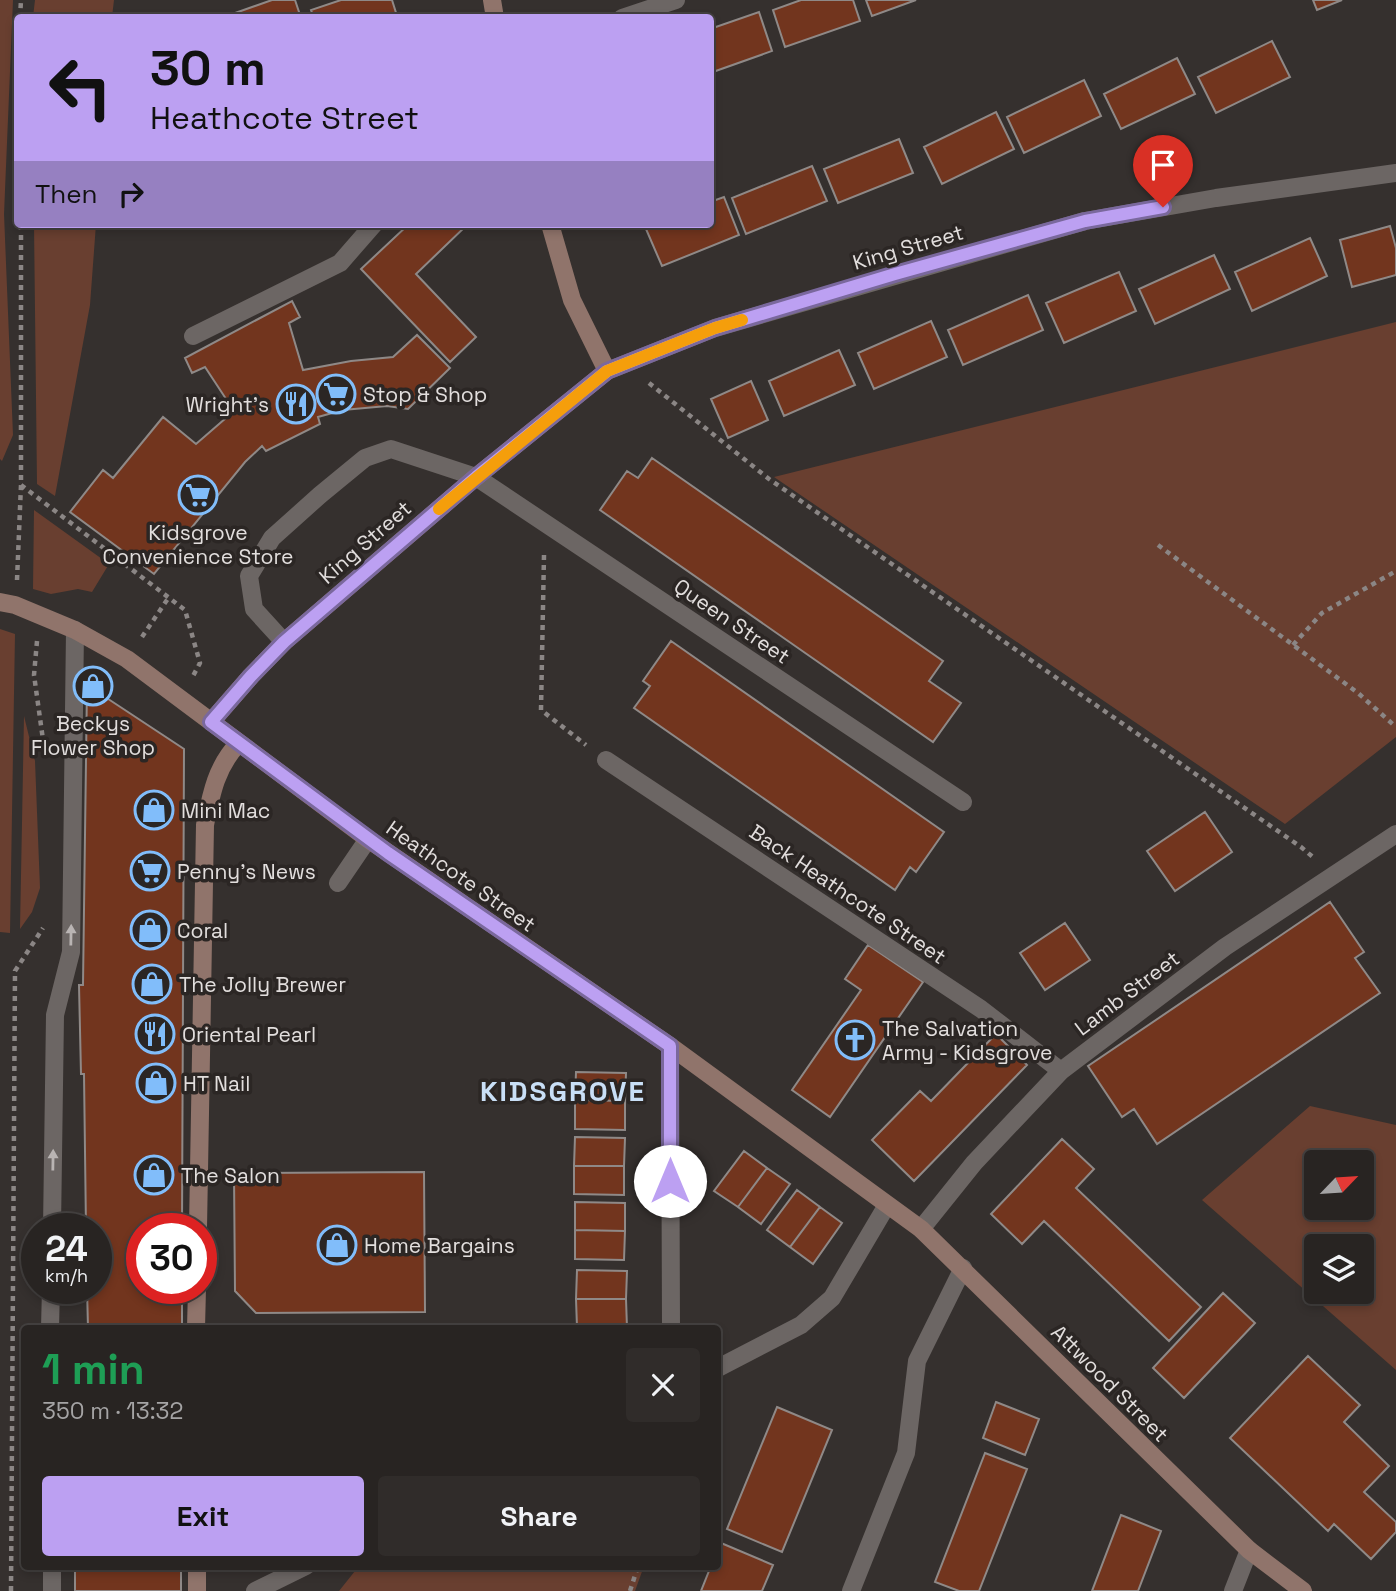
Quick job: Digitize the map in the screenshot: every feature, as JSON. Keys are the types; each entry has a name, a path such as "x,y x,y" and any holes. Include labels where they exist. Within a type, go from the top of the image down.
{"street":[{"path":"634,14 676,0"},
{"name":"King Street","path":"211,722 284,642 476,477 607,371 715,328 1085,221 1216,198 1396,173"},
{"path":"193,336 340,263 371,228"},
{"path":"552,228 572,300 607,371"},
{"path":"284,642 254,609 249,576 272,538 320,495 365,458 391,449 476,477"},
{"name":"Queen Street","path":"476,477 963,802"},
{"name":"Heathcote Street","path":"8,604 75,630 127,659 368,839 670,1046 887,1205"},
{"path":"52,1213 55,1015 71,952 75,630"},
{"path":"198,1213 205,825 217,775 228,755 238,744"},
{"name":"Back Heathcote Street","path":"606,760 981,1009 1060,1071"},
{"name":"Lamb Street","path":"921,1229 974,1163 1060,1071 1225,947 1396,834"},
{"path":"338,883 368,839"},
{"path":"670,1046 671,1325"},
{"path":"721,1366 801,1325 832,1298 887,1205"},
{"name":"Attwood Street","path":"887,1205 921,1229 963,1269 1172,1478 1249,1550 1303,1591"},
{"path":"851,1591 906,1453 917,1361 963,1269"},
{"path":"50,1325 51,1304"},
{"path":"196,1325 197,1304"},
{"path":"1233,1591 1249,1550"},
{"path":"52,1570 52,1591"},
{"path":"197,1570 197,1591"},
{"path":"255,1591 298,1570"}],"path":[{"path":"8,604 21,485 21,228"},
{"path":"624,364 769,479 1301,847 1333,875"},
{"path":"21,485 185,610 200,663"},
{"path":"544,523 541,710 606,760"},
{"path":"1158,545 1358,692 1396,727"},
{"path":"1293,645 1322,613 1396,571"},
{"path":"127,659 169,597"},
{"path":"630,1591 637,1570"}],"shaded area":[{"path":"0,0 13,0 4,214 13,435 2,461 0,459"},
{"path":"35,0 114,0 112,14 33,14"},
{"path":"34,228 96,228 90,305 55,496 37,484"},
{"path":"1396,322 1396,737 1285,824 774,477"},
{"path":"34,510 109,564 92,592 78,589 51,594 33,589"},
{"path":"0,629 15,634 10,933 0,932"},
{"path":"24,716 35,761 40,888 32,912 20,929"},
{"path":"1310,1106 1396,1125 1396,1370 1321,1304 1374,1304 1374,1234 1304,1234 1304,1289 1202,1200"},
{"path":"356,1570 643,1570 635,1591 339,1591"}],"building":[{"path":"272,0 295,0 300,14 232,14"},
{"path":"341,0 392,0 396,14 312,14 311,10"},
{"path":"801,0 853,0 860,21 785,47 773,10"},
{"path":"866,0 916,0 872,16"},
{"path":"1313,0 1342,0 1317,10"},
{"path":"759,12 772,51 714,72 714,28"},
{"path":"1272,41 1290,77 1216,113 1198,77"},
{"path":"1177,58 1195,94 1121,129 1104,94"},
{"path":"1084,80 1101,116 1024,153 1007,117"},
{"path":"996,112 1014,149 942,184 924,147"},
{"path":"899,139 913,173 838,203 824,169"},
{"path":"812,166 827,201 746,234 732,198"},
{"path":"724,197 739,235 662,266 646,229 714,228 714,201"},
{"path":"1390,226 1396,248 1396,275 1352,287 1340,240"},
{"path":"405,228 464,228 416,274 476,337 450,362 361,269"},
{"path":"1310,238 1327,276 1252,311 1235,272"},
{"path":"1214,255 1230,289 1155,324 1139,289"},
{"path":"1119,272 1136,311 1064,343 1046,303"},
{"path":"1028,295 1043,330 963,365 948,330"},
{"path":"292,301 300,317 289,323 303,370 393,357 417,335 450,368 408,409 387,406 343,410 318,417 320,424 266,451 262,446 245,462 154,574 70,512 103,470 113,478 163,417 196,444 234,411 205,367 192,373 185,358"},
{"path":"931,321 947,357 874,389 858,353"},
{"path":"839,350 855,385 784,416 769,381"},
{"path":"751,381 768,420 728,438 711,399"},
{"path":"652,458 943,661 929,681 961,703 933,742 600,510 627,471 638,478"},
{"path":"671,641 944,832 916,872 910,867 895,890 634,708 650,686 643,681"},
{"path":"87,685 184,749 182,1213 126,1213 126,1304 182,1304 182,1325 88,1325 87,1304 112,1304 112,1213 86,1213 84,1074 81,1074 79,985 83,985"},
{"path":"1205,812 1232,852 1175,891 1147,851"},
{"path":"1330,902 1364,952 1355,958 1380,993 1157,1144 1134,1109 1122,1117 1088,1066"},
{"path":"1065,923 1090,960 1045,990 1020,953"},
{"name":"The Salvation Army - Kidsgrove","path":"868,945 923,982 830,1117 792,1090 861,990 845,979"},
{"path":"996,1034 1027,1065 914,1181 872,1140 920,1091 931,1101"},
{"path":"576,1072 626,1073 625,1101 575,1100"},
{"path":"575,1100 625,1101 625,1130 575,1129"},
{"path":"575,1137 625,1138 624,1166 574,1166"},
{"path":"1062,1139 1094,1169 1076,1188 1201,1307 1169,1341 1044,1221 1022,1244 991,1214"},
{"path":"744,1151 767,1168 738,1207 714,1191"},
{"path":"574,1166 624,1166 624,1195 574,1194"},
{"path":"767,1168 790,1184 761,1224 738,1207"},
{"path":"424,1172 425,1312 256,1313 235,1291 234,1173"},
{"path":"797,1190 820,1207 790,1247 767,1230"},
{"path":"575,1202 625,1203 625,1231 575,1230"},
{"path":"820,1207 842,1223 813,1264 790,1247"},
{"path":"575,1230 625,1231 624,1260 575,1259"},
{"path":"577,1270 627,1271 626,1299 576,1299"},
{"path":"1223,1293 1255,1323 1184,1398 1153,1368"},
{"path":"576,1299 626,1299 627,1325 577,1325"},
{"path":"1308,1356 1360,1405 1344,1422 1389,1466 1364,1492 1396,1522 1396,1532 1371,1559 1334,1524 1328,1531 1230,1438"},
{"path":"996,1402 1039,1419 1025,1455 983,1438"},
{"path":"777,1407 832,1430 782,1552 727,1529"},
{"path":"985,1453 1027,1469 979,1591 959,1591 935,1582"},
{"path":"1121,1515 1161,1531 1138,1591 1092,1591"},
{"path":"721,1543 773,1565 762,1591 701,1591 709,1570 721,1570"},
{"path":"75,1570 181,1570 181,1591 75,1591"}],"slow traffic":[{"path":"439,509 607,371 742,320"}],"place":[{"name":"Stop & Shop","path":"336,394"},
{"name":"Wright's","path":"296,404"},
{"name":"Kidsgrove Convenience Store","path":"198,495"},
{"name":"Beckys Flower Shop","path":"93,686"},
{"name":"Mini Mac","path":"154,810"},
{"name":"Penny's News","path":"150,871"},
{"name":"Coral","path":"150,930"},
{"name":"The Jolly Brewer","path":"152,984"},
{"name":"Oriental Pearl","path":"155,1034"},
{"name":"The Salvation Army - Kidsgrove","path":"855,1040"},
{"name":"HT Nail","path":"156,1083"},
{"name":"The Salon","path":"154,1175"},
{"name":"Home Bargains","path":"337,1245"}],"district":[{"name":"KIDSGROVE","path":"563,1091"}],"route":[{"path":"670,1181 670,1046 450,897 211,722 284,642 476,477 607,371 715,328 895,274 1085,221 1163,207"}]}
